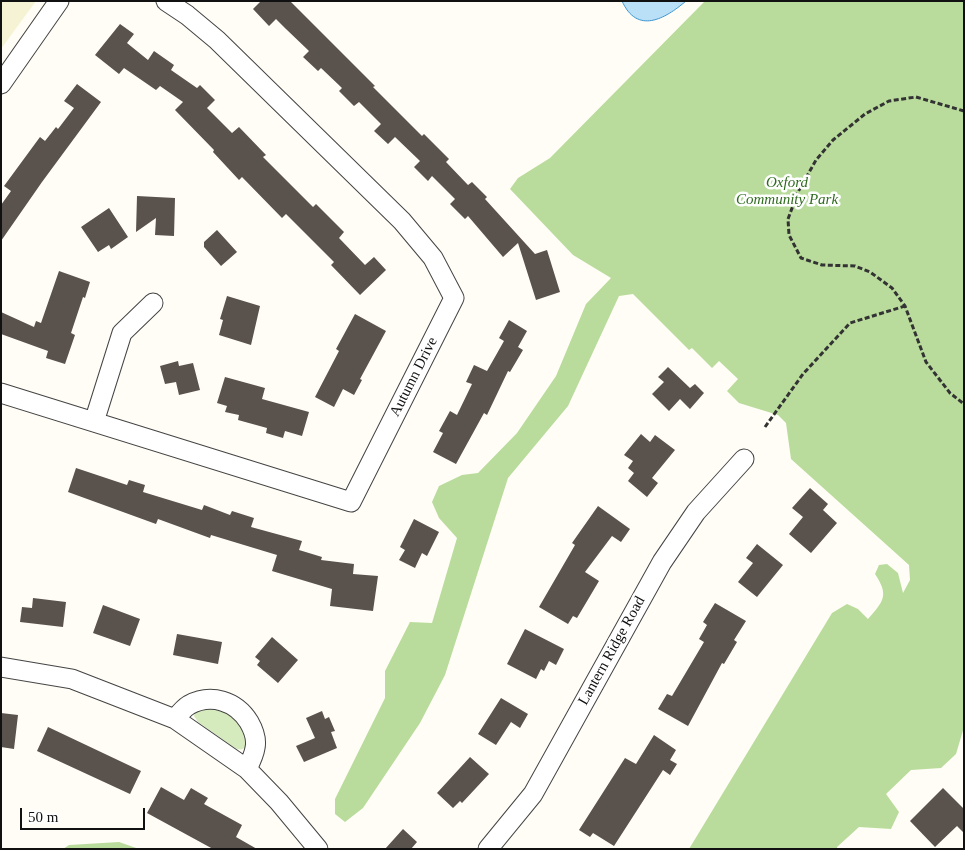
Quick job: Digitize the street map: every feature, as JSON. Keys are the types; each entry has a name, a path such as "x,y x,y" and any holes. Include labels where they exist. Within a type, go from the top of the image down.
{"street":[{"path":"1,84 60,1"},
{"name":"Autumn Drive","path":"1,393 351,502 454,298 433,258 402,221 217,40 187,15 166,1"},
{"path":"94,422 122,332 153,302"},
{"name":"Lantern Ridge Road","path":"488,849 533,794 662,562 696,512 744,459"},
{"path":"1,667 72,679 175,719 247,769 279,802 318,849"},
{"path":"175,719 187,706 200,700 215,699 231,704 244,714 254,731 256,747 247,769"}],"path":[{"path":"964,111 916,97 889,101 865,114 833,140 816,160 798,192 788,219 789,235 801,258 822,265 855,266 870,272 892,288 905,306 926,362 950,393 964,404"},
{"path":"765,427 781,408 803,374 850,323 905,306"}],"shaded area":[{"path":"1,1 36,1 1,49"}],"green space":[{"name":"Oxford Community Park","path":"705,1 964,1 964,727 956,754 941,768 911,770 886,794 899,812 891,829 859,827 837,849 689,849 832,613 847,604 858,609 868,619 883,598 882,587 875,574 879,565 887,564 898,573 903,593 910,580 909,565 791,459 786,423 778,415 739,403 727,391 738,379 719,361 712,368 692,348 689,350 633,294 619,296 568,406 508,478 445,675 420,723 363,808 345,822 335,814 335,799 385,698 385,671 410,622 432,623 457,538 439,518 432,502 439,486 462,475 478,473 517,433 556,376 586,304 611,278 573,255 510,189 518,178 550,158"},
{"path":"200,707 226,709 244,726 248,744 243,749 235,748 198,722 194,716"},
{"path":"119,842 139,849 63,849 69,845"}],"water":[{"path":"622,1 686,1 660,18 643,21 635,18 628,12"}],"building":[{"path":"261,1 290,1 422,136 424,134 449,159 446,162 468,185 472,182 487,197 485,199 535,254 547,250 560,292 536,300 518,243 503,257 468,216 465,219 450,204 455,199 432,176 428,181 414,167 420,161 395,137 388,144 374,131 381,124 359,102 354,106 339,91 342,88 321,68 318,71 303,57 309,51 276,19 269,26 253,9"},
{"path":"120,24 134,34 127,43 148,60 154,51 174,65 171,70 197,88 200,85 215,100 207,108 232,133 239,127 266,155 263,157 313,207 316,204 344,232 339,238 365,265 374,257 386,270 360,295 331,265 334,262 286,214 282,218 242,177 239,180 213,152 214,150 175,110 183,102 160,86 156,90 124,68 119,74 95,55"},
{"path":"77,84 101,102 1,241 1,205 11,191 4,186 40,137 45,141 56,127 58,129 74,108 64,101"},
{"path":"137,196 175,198 174,236 155,235 156,218 136,232"},
{"path":"109,208 128,237 111,249 109,245 98,252 81,227"},
{"path":"217,230 237,252 221,266 204,247 204,242"},
{"path":"59,271 90,282 71,333 75,335 65,364 46,358 48,351 1,334 1,312 34,327 36,321 41,323"},
{"path":"227,296 260,306 251,345 219,335 223,320 220,319"},
{"path":"355,314 386,331 360,379 362,380 354,395 343,389 334,407 315,397 339,351 336,349"},
{"path":"509,320 527,331 518,347 523,350 510,372 508,371 487,415 484,413 456,464 433,452 443,433 439,431 450,411 457,415 472,384 466,382 474,365 487,371 504,341 499,338"},
{"path":"178,361 179,366 193,363 200,390 179,395 176,382 165,384 160,366"},
{"path":"668,367 690,388 695,384 704,393 690,409 680,399 669,411 652,394 664,382 658,377"},
{"path":"225,377 265,388 262,399 309,412 302,436 285,431 283,438 266,433 267,428 238,420 239,415 225,412 227,406 217,403"},
{"path":"641,434 650,442 655,435 675,450 652,478 658,483 647,497 628,481 634,473 628,468 633,461 624,455"},
{"path":"76,468 127,485 129,480 145,485 143,492 202,510 204,505 230,515 232,511 254,518 251,527 302,541 299,550 322,557 321,560 354,564 353,574 378,576 373,611 330,606 332,589 272,571 277,555 211,535 210,538 158,519 156,524 68,492"},
{"path":"810,488 828,504 823,510 837,523 811,553 789,534 803,517 792,508"},
{"path":"598,506 630,529 621,542 612,536 585,572 599,581 577,618 573,616 568,624 539,607 575,545 572,543"},
{"path":"414,519 439,532 427,556 422,553 415,568 399,560 405,550 400,547"},
{"path":"757,544 783,565 757,597 738,582 753,563 746,558"},
{"path":"33,598 66,602 63,627 20,622 22,607 32,608"},
{"path":"715,603 746,621 734,640 737,642 724,664 722,663 688,726 658,709 667,694 672,696 704,642 699,639 707,625 703,622"},
{"path":"103,605 140,619 130,646 93,633"},
{"path":"525,629 564,649 556,665 549,661 544,671 541,669 536,679 507,664"},
{"path":"177,634 222,642 218,664 173,655"},
{"path":"272,637 298,660 278,683 257,665 260,661 255,657"},
{"path":"501,698 528,714 520,728 511,722 496,745 478,734"},
{"path":"322,711 325,719 329,717 335,731 331,732 337,748 304,762 296,746 315,738 306,718"},
{"path":"1,713 18,715 14,749 1,747"},
{"path":"48,727 141,771 130,794 37,751"},
{"path":"654,735 676,750 670,760 677,764 670,775 663,770 614,846 593,833 590,837 579,830 625,758 636,764"},
{"path":"470,757 489,774 462,803 460,801 453,808 437,793"},
{"path":"161,787 184,800 191,788 208,798 204,804 242,825 236,837 257,849 213,849 147,813"},
{"path":"943,788 964,809 964,833 957,826 935,847 910,821"},
{"path":"403,829 417,842 411,849 385,849"}]}
